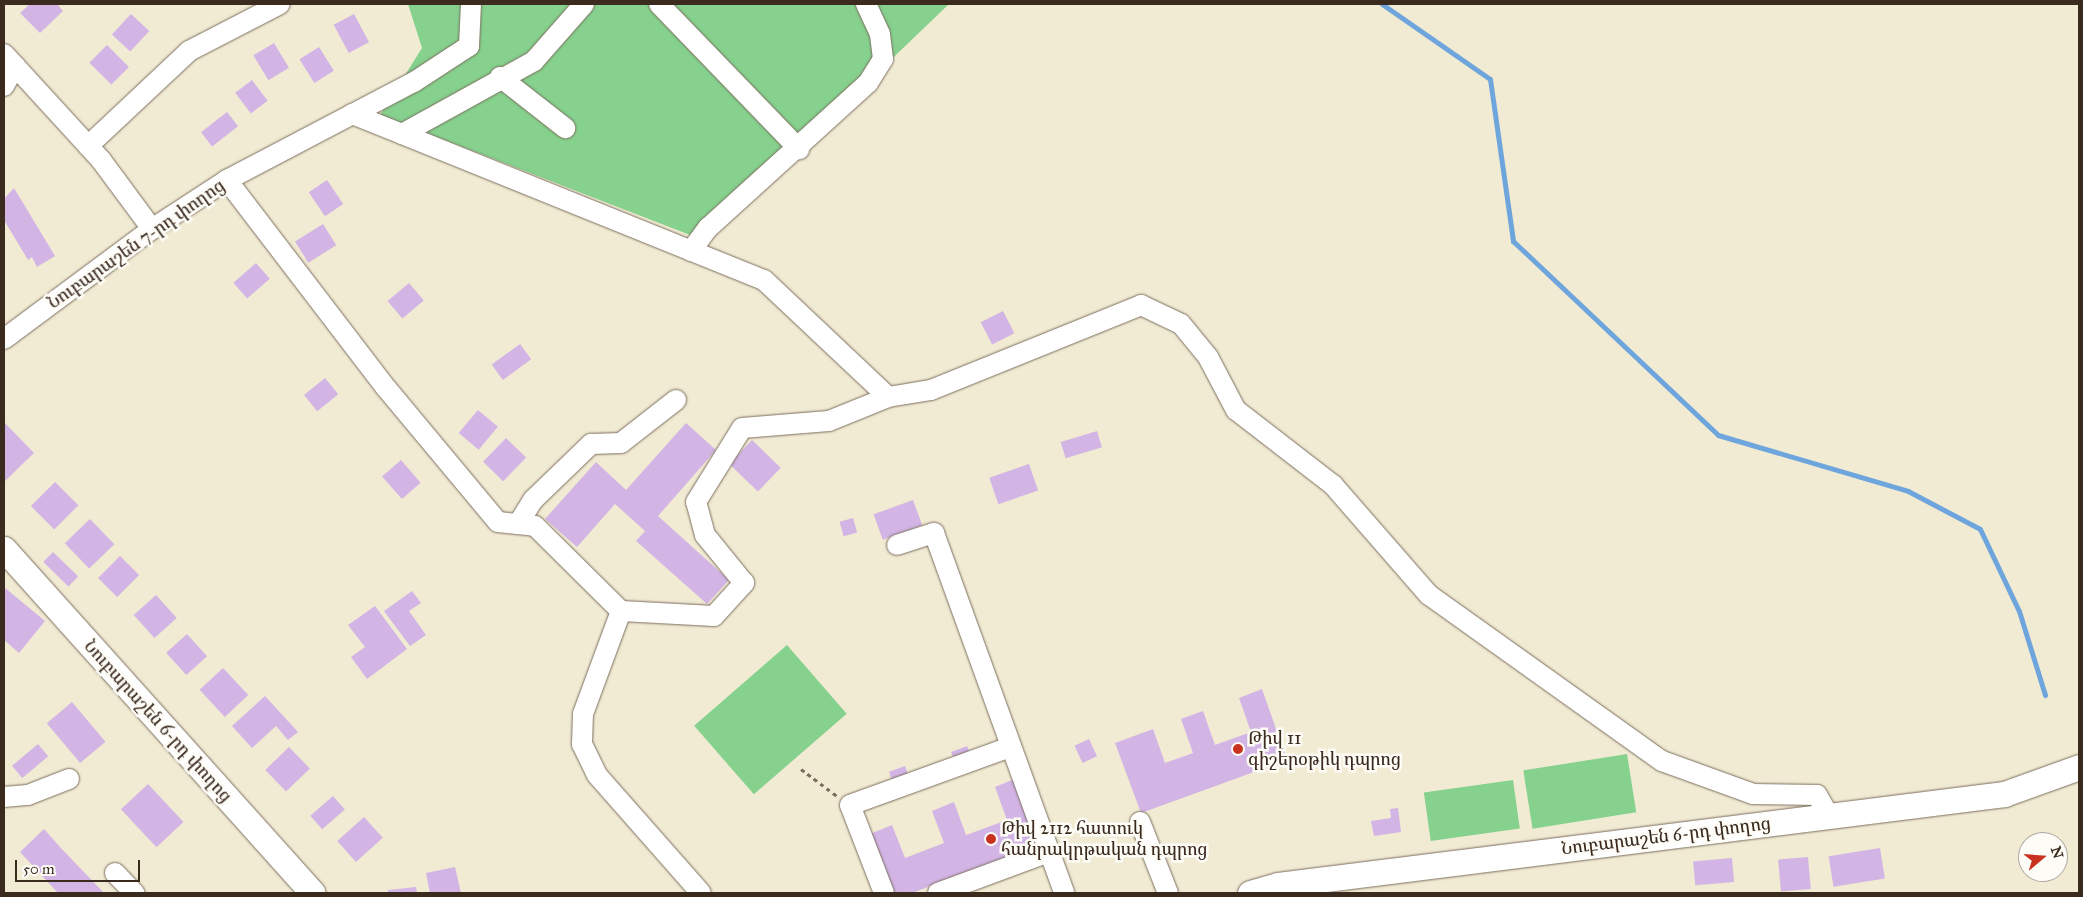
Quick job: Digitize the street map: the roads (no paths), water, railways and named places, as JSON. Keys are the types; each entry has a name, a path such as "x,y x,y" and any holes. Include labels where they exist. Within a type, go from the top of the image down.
{"main road":[{"name":"Նուբարաշեն 6-րդ փողոց","path":"4,549 313,893"},
{"name":"Նուբարաշեն 6-րդ փողոց","path":"1250,893 1278,885 2004,794 2079,767"}],"street":[{"path":"88,146 188,51 280,4"},
{"name":"Նուբարաշեն 7-րդ փողոց","path":"4,339 152,229 227,180 414,82 469,46 471,4"},
{"path":"402,134 500,77 534,61 584,4"},
{"path":"659,4 799,149"},
{"path":"691,251 708,228 799,149 868,83 883,59 880,34 866,4"},
{"path":"9,60 88,146 152,229"},
{"path":"4,86 9,60"},
{"path":"500,77 565,128"},
{"path":"352,114 764,280 888,397"},
{"path":"227,180 388,389 498,522 535,526 621,611 714,616 744,583 705,535 696,502 742,428 829,421 888,397 931,390 1141,304 1181,324 1208,357 1236,410 1333,485 1429,596 1662,761 1753,794 1817,794 1829,816"},
{"path":"518,524 533,500 591,444 621,443 676,400"},
{"path":"896,545 934,533 1064,893"},
{"path":"621,611 584,714 582,744 597,775 702,893"},
{"path":"884,893 850,805 1010,747"},
{"path":"4,797 28,795 68,779"},
{"path":"1140,822 1168,893"},
{"path":"938,893 1049,852"},
{"path":"116,873 134,893"}],"waterway":[{"path":"1382,4 1490,79 1513,241 1718,435 1908,491 1980,529 2019,611 2045,695"}],"place":[{"name":"Թիվ 11 գիշերօթիկ դպրոց","path":"1238,749"},
{"name":"Թիվ 2112 հատուկ հանրակրթական դպրոց","path":"991,839"}]}
